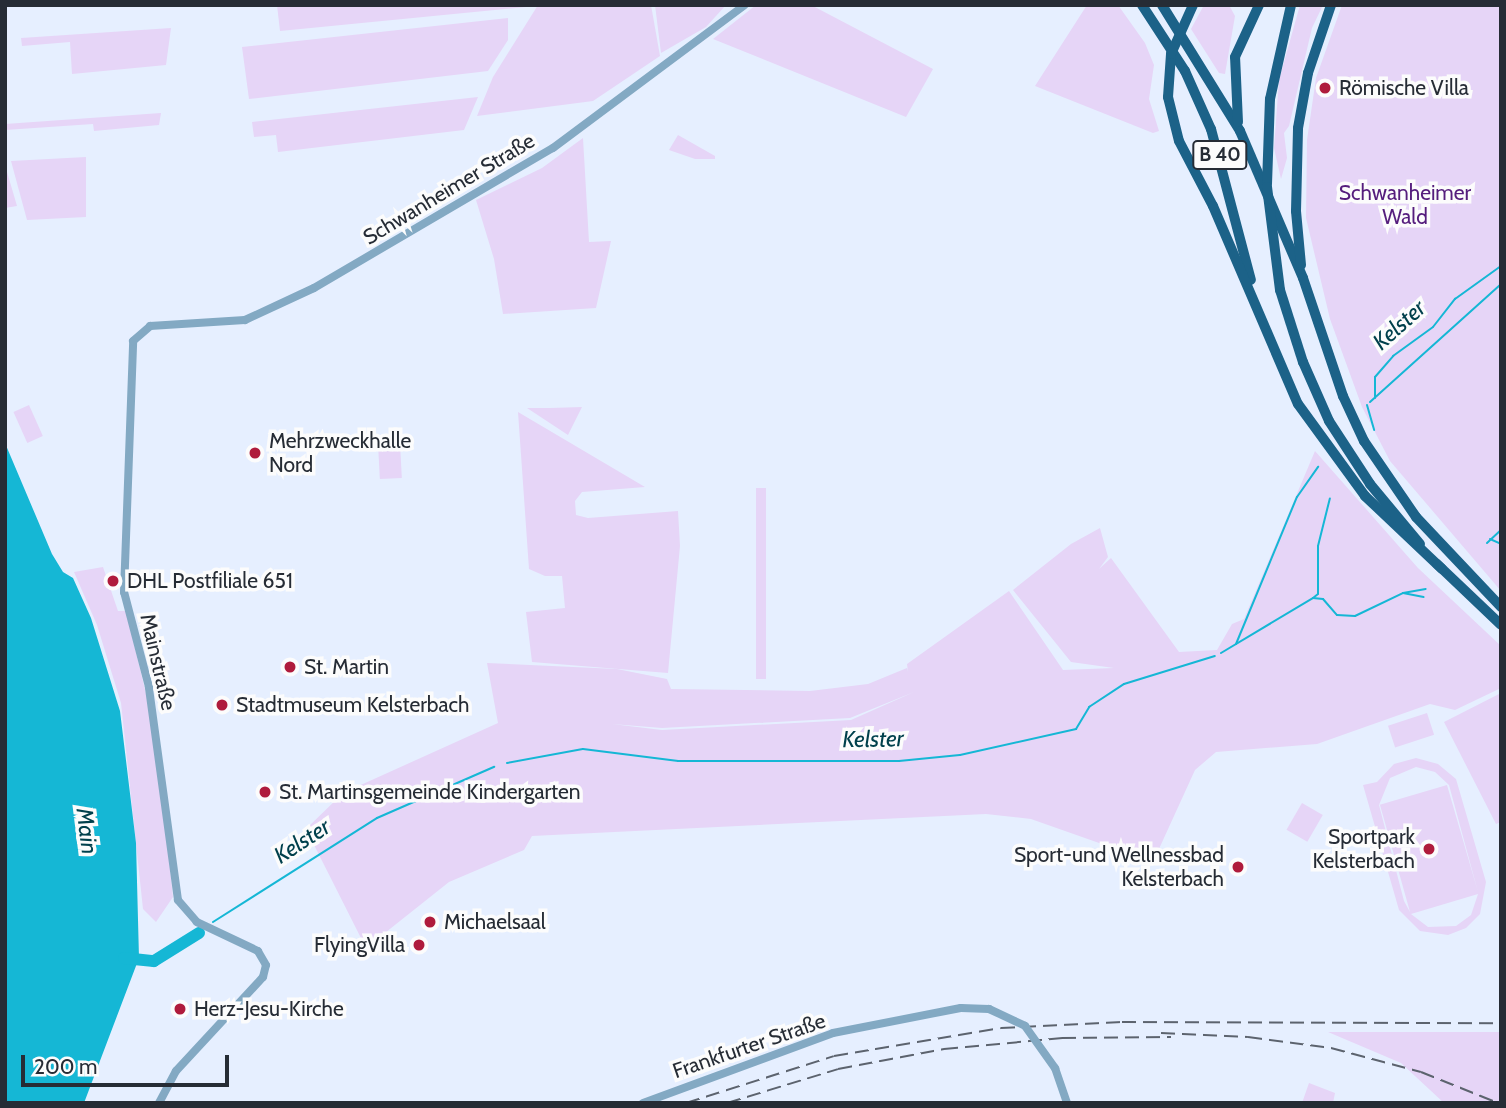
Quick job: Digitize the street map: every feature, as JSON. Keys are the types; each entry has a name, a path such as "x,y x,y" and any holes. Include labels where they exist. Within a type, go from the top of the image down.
{"highway":[{"name":"B 40","path":"1142,5 1185,71 1215,141 1262,320 1294,396 1322,442 1377,510 1501,625"},
{"name":"B 40","path":"1163,5 1240,131"},
{"path":"1193,5 1171,54 1168,97 1179,141 1262,320"},
{"path":"1259,5 1240,39 1234,65 1240,131 1303,278 1343,396 1377,463 1416,517 1501,607"},
{"path":"1291,5 1268,119 1269,223 1280,290 1303,362 1338,436 1375,490 1442,569"},
{"path":"1303,278 1296,211 1298,128 1308,73 1331,5"}],"street":[{"name":"Schwanheimer Straße","path":"140,330 245,320 314,288 553,148 745,5"},
{"name":"Mainstraße","path":"140,330 131,346 123,578 149,687 177,892 181,906 197,922 262,955 266,965 263,977 176,1071 159,1103"},
{"name":"Frankfurter Straße","path":"643,1103 833,1034 951,1010 989,1009 1025,1026 1055,1068 1067,1103"}],"green space":[{"path":"277,5 526,5 526,7 280,31"},
{"path":"538,5 651,5 660,56 593,101 477,116 493,77"},
{"path":"655,5 726,5 706,27 661,53"},
{"path":"756,5 811,5 933,69 906,117 713,39"},
{"path":"1087,5 1118,5 1145,43 1154,65 1149,99 1159,131 1153,133 1035,86"},
{"path":"1204,5 1229,5 1235,16 1225,74 1219,73 1191,29"},
{"path":"1300,5 1323,5 1312,28 1289,126 1284,133 1287,158 1281,179 1274,148 1279,80"},
{"name":"Schwanheimer Wald","path":"1342,5 1501,5 1501,591 1390,461 1362,407 1330,319 1306,218 1307,140 1316,78"},
{"path":"508,18 508,40 488,71 249,99 242,47"},
{"path":"171,28 166,65 72,74 70,42 22,46 21,38"},
{"path":"478,97 464,130 278,152 276,135 254,137 252,122"},
{"path":"161,113 159,125 94,131 93,124 5,130 5,124"},
{"path":"678,135 715,156 715,159 695,159 669,150"},
{"path":"583,138 589,242 611,241 596,308 503,314 494,259 476,200 542,168"},
{"path":"86,157 86,217 27,220 11,161"},
{"path":"5,165 17,206 5,208"},
{"path":"29,405 43,436 27,443 13,412"},
{"path":"582,407 568,435 527,408 550,408"},
{"path":"518,412 645,487 582,492 575,501 576,515 588,518 678,511 680,546 668,673 532,662 526,612 565,608 562,576 545,576 529,569"},
{"path":"400,443 402,478 380,479 378,444"},
{"path":"1315,451 1418,568 1501,646 1501,688 1455,710 1430,704 1317,744 1216,752 1195,770 1153,862 1031,819 986,814 532,836 524,850 449,882 366,948 306,829 343,793 498,723 487,663 617,669 667,679 671,689 810,691 868,684 907,668 908,672 907,664 1009,591 1063,670 1114,668 1071,662 1013,590 1071,544 1100,528 1108,557 1099,569 1111,558 1179,652 1217,650 1232,624 1244,619","holes":["914,692 851,720 662,730 612,724 662,728 850,718"]},
{"path":"756,488 766,488 766,679 756,679"},
{"path":"103,567 118,611 126,611 156,735 173,897 156,922 143,909 121,703 97,625 74,572"},
{"path":"1501,693 1501,822 1496,824 1444,722"},
{"path":"1427,713 1434,735 1395,748 1388,726"},
{"name":"Sportpark Kelsterbach","path":"1416,758 1438,764 1456,779 1486,882 1480,914 1466,928 1448,935 1420,931 1399,910 1363,785 1377,782 1394,764","holes":["1416,767 1435,772 1449,785 1478,892 1447,785 1379,805 1390,778","1380,805 1410,912 1404,901","1478,894 1471,915 1456,926 1428,927 1411,914"]},
{"path":"1302,803 1323,815 1307,842 1286,830"},
{"path":"1328,1032 1501,1032 1501,1103 1444,1103 1401,1063"},
{"path":"1309,1083 1335,1093 1333,1103 1302,1103"}],"water":[{"name":"Main","path":"5,443 52,554 63,572 73,578 91,618 120,711 136,843 139,958 84,1103 5,1103"}],"waterway":[{"name":"Kelster","path":"1375,398 1375,377 1393,356 1433,327 1455,299 1501,266"},
{"name":"Kelster","path":"1370,402 1501,284"},
{"name":"Kelster","path":"1367,405 1374,430"},
{"name":"Kelster","path":"1236,644 1297,497 1318,467"},
{"path":"1313,598 1318,594 1318,546 1330,498"},
{"path":"1487,543 1501,530"},
{"path":"1490,539 1501,544"},
{"path":"1221,653 1313,598 1323,599 1337,615 1355,616 1403,593 1426,589"},
{"path":"1403,593 1424,597"},
{"name":"Kelster","path":"507,763 583,749 678,761 899,761 960,755 1076,729 1089,707 1124,684 1215,656"},
{"name":"Kelster","path":"213,922 377,818 494,767"},
{"name":"Kelster","path":"124,958 154,961 199,933"}],"railway":[{"path":"686,1103 834,1056 1001,1028 1122,1022 1501,1023"},
{"path":"1161,1033 1248,1037 1331,1048 1421,1072 1498,1103"},
{"path":"727,1103 838,1069 944,1049 1062,1038 1171,1037"}],"place":[{"name":"Römische Villa","path":"1325,88"},
{"name":"Mehrzweckhalle Nord","path":"255,453"},
{"name":"DHL Postfiliale 651","path":"113,581"},
{"name":"St. Martin","path":"290,667"},
{"name":"Stadtmuseum Kelsterbach","path":"222,705"},
{"name":"St. Martinsgemeinde Kindergarten","path":"265,792"},
{"name":"Sportpark Kelsterbach","path":"1429,849"},
{"name":"Sport-und Wellnessbad Kelsterbach","path":"1238,867"},
{"name":"Michaelsaal","path":"430,922"},
{"name":"FlyingVilla","path":"419,945"},
{"name":"Herz-Jesu-Kirche","path":"180,1009"}]}
